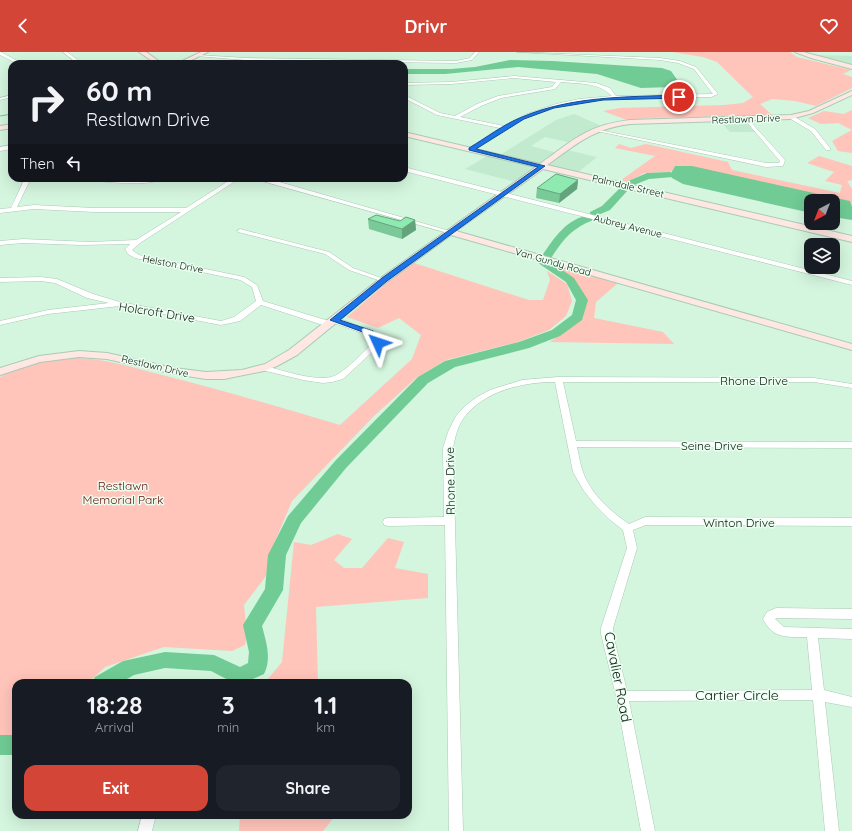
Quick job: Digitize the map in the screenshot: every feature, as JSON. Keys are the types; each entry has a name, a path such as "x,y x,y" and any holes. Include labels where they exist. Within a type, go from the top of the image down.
{"street":[{"path":"0,52 14,60"},
{"path":"65,52 76,60"},
{"path":"142,52 154,60"},
{"path":"188,60 205,52"},
{"path":"245,59 254,52"},
{"path":"408,61 456,62 471,59 476,52"},
{"path":"471,149 505,128 532,114 553,107 592,100 715,95 716,93 697,69 684,63 668,60 519,52"},
{"path":"634,52 634,58"},
{"path":"798,52 813,58 852,67"},
{"path":"198,56 245,59 352,60"},
{"path":"300,59 304,56"},
{"path":"408,84 451,83 514,77 599,85 608,89 616,98"},
{"path":"455,118 492,99 514,93 553,88 557,86 559,81"},
{"path":"451,83 455,87"},
{"name":"Restlawn Drive","path":"0,372 53,355 83,353 109,356 196,376 226,376 265,368 291,354 384,280 583,136 594,130 610,125 634,122 791,117 812,112 852,93"},
{"path":"408,98 439,114 505,128"},
{"path":"791,117 813,130 828,149"},
{"path":"594,130 766,165 778,166 783,163 783,161 747,119"},
{"name":"Palmdale Street","path":"408,135 852,239"},
{"name":"Aubrey Avenue","path":"408,170 852,283"},
{"path":"13,209 26,182"},
{"path":"138,242 231,182"},
{"name":"Van Gundy Road","path":"274,182 852,347"},
{"path":"0,211 45,207 94,210 188,210"},
{"path":"240,230 326,253 351,268 384,280"},
{"name":"Helston Drive","path":"0,243 22,240 60,243 138,242"},
{"name":"Helston Drive","path":"138,242 128,250 137,257 242,278 256,286 260,302"},
{"path":"119,243 128,250"},
{"path":"0,280 50,280 63,283 85,294 120,304"},
{"path":"67,309 85,294"},
{"path":"260,302 371,333 378,338 378,343 376,345 340,376 334,379 322,381 265,368"},
{"name":"Holcroft Drive","path":"0,323 22,317 67,309 120,304 221,323 237,319 260,302"},
{"path":"558,379 578,472 583,483 613,518 628,528"},
{"name":"Rhone Drive","path":"456,831 448,448 454,425 467,408 484,396 507,386 538,380 814,380 852,386"},
{"name":"Seine Drive","path":"572,444 852,445"},
{"path":"388,522 450,521"},
{"name":"Winton Drive","path":"628,528 645,521 852,522"},
{"name":"Cavalier Road","path":"628,528 632,548 607,628 622,696 648,831"},
{"path":"852,614 776,613 771,615 769,619 771,624 776,629 783,632 852,634"},
{"path":"812,634 820,695 832,831"},
{"name":"Cartier Circle","path":"622,696 820,695 852,702"},
{"path":"145,831 148,819"}],"shaded area":[{"path":"812,55 852,56 852,65"},
{"path":"510,60 552,61 662,68 671,71 680,84 673,87 641,88 597,74 518,67 445,74 408,74 408,69 451,69 475,67"},
{"path":"574,114 602,126 592,129 571,143 545,137 531,146 557,153 543,163 500,155 556,120"},
{"path":"746,120 756,132 730,132 720,121"},
{"path":"567,150 597,157 577,173 549,166 548,164"},
{"path":"489,155 533,165 535,168 516,182 465,169"},
{"path":"675,166 692,166 818,194 804,194 804,211 683,184 672,178 670,175"},
{"path":"840,199 850,201 852,207 852,220 840,218"}],"green space":[{"path":"672,52 790,52 797,57 851,70 843,74 852,77 852,88 816,106 795,101 772,99 760,104 772,115 648,118 627,120 603,111 620,108 724,105 743,103 753,97 717,62 703,57"},
{"path":"852,110 852,130 838,123 821,124 808,118 824,111 844,114"},
{"path":"852,130 852,153 838,151 832,141"},
{"path":"619,144 631,148 646,144 728,162 732,170 840,193 842,185 825,181 834,172 807,163 819,156 852,166 852,180 847,181 852,189 852,207 849,201 840,199 840,194 814,194 675,166 671,172 644,173 628,182 621,180 655,156 615,148"},
{"name":"Restlawn Memorial Park","path":"411,262 529,300 543,300 550,280 547,271 567,284 572,301 566,316 549,330 518,342 446,360 416,378 374,416 292,501 270,553 266,576 244,605 247,634 245,645 232,651 164,647 105,667 92,679 12,679 12,741 0,739 0,377 17,368 36,362 65,358 85,358 106,361 204,386 340,425 412,359 421,335 399,318 378,328 347,317"},
{"path":"555,265 618,283 596,302 594,318 663,332 674,344 550,342 582,318 587,300 574,279"},
{"path":"338,534 352,539 334,560 344,568 362,568 388,538 404,542 395,568 428,574 428,598 316,607 318,679 268,679 282,662 294,542 311,545"},
{"path":"240,819 333,819 323,831 239,831"}],"building":[{"path":"556,174 578,180 560,194 537,188"},
{"path":"376,215 400,221 406,217 415,220 402,229 368,219"}],"waterway":[{"path":"0,116 8,115"},
{"path":"629,184 647,176 670,175"},
{"path":"594,214 606,208 625,188"},
{"path":"547,256 560,237 568,229 589,218"},
{"path":"109,679 130,667 165,660 214,663 239,676 257,668 259,652 252,625 274,590 277,555 294,520 341,464 423,380 450,364 524,345 556,333 578,317 582,300 570,280 545,263"},
{"path":"0,745 12,745"}],"route":[{"path":"378,343 378,338 371,333 334,320 384,280 542,166 471,149 522,118 538,111 553,107 603,99 679,97"}]}
